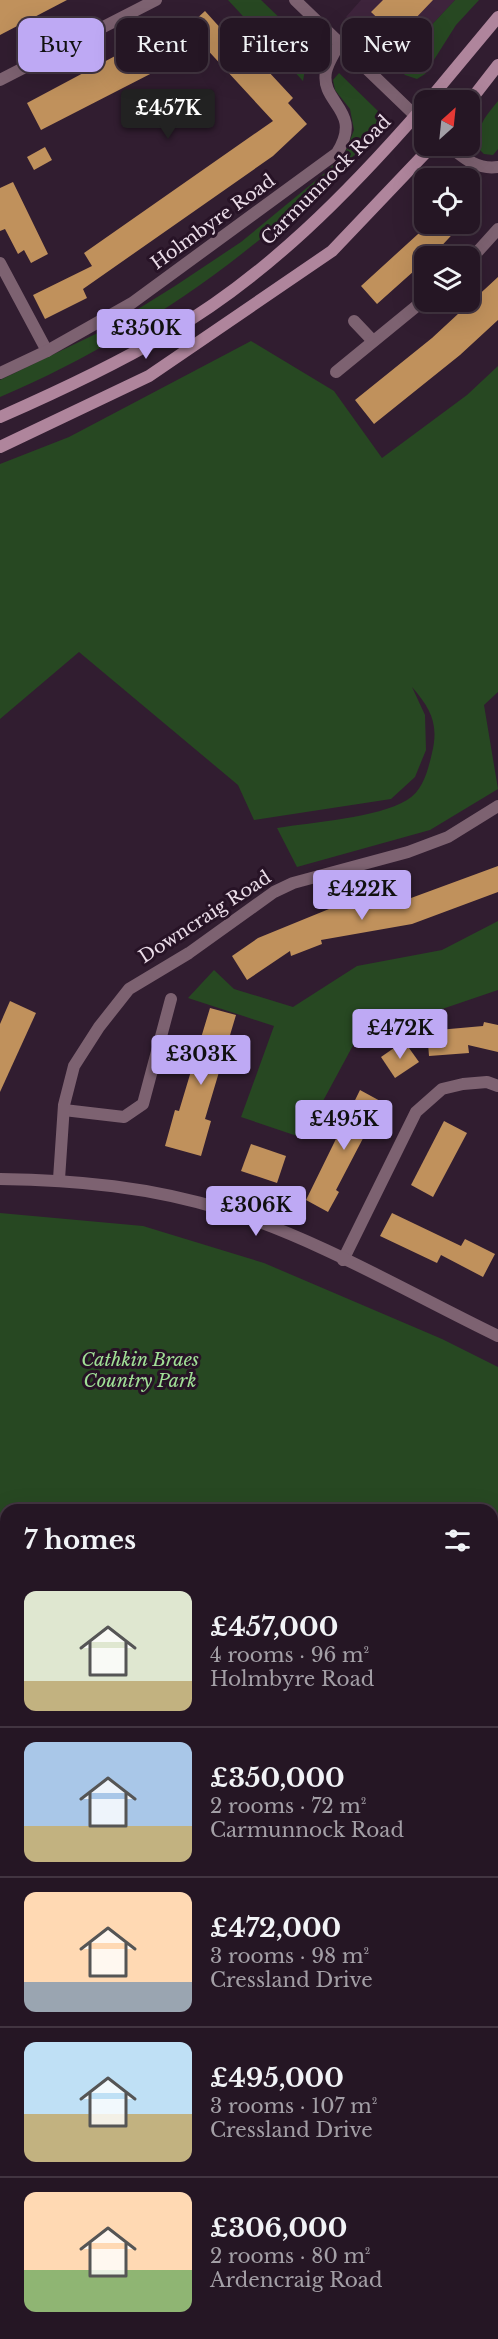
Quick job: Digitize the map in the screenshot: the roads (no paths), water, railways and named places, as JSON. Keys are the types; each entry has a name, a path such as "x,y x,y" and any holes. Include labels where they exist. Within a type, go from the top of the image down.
{"main road":[{"path":"437,90 498,17"},
{"path":"478,90 498,65"},
{"name":"Carmunnock Road","path":"0,417 90,376 169,334 223,297 274,259 321,217 414,123"},
{"path":"0,447 149,376 332,251 422,156"}],"street":[{"path":"0,80 156,0"},
{"path":"295,0 414,108"},
{"name":"Holmbyre Road","path":"0,373 47,351 132,303 337,153 345,141 346,118 328,91 326,73 340,42"},
{"path":"462,156 474,165 498,167"},
{"path":"480,249 498,229"},
{"path":"0,263 47,351"},
{"path":"336,372 414,308"},
{"path":"354,321 373,341"},
{"name":"Downcraig Road","path":"59,1179 63,1110 74,1066 99,1027 129,989 189,953 274,892 293,883 408,852 448,837 498,806"},
{"path":"63,1110 124,1118 143,1104 171,999"},
{"path":"343,1260 416,1112 442,1089 487,1082 498,1086"},
{"path":"0,1179 59,1179 151,1191 225,1210 285,1232 498,1336"}],"park label":[{"name":"Cathkin Braes Country Park","path":"140,1370"}]}
